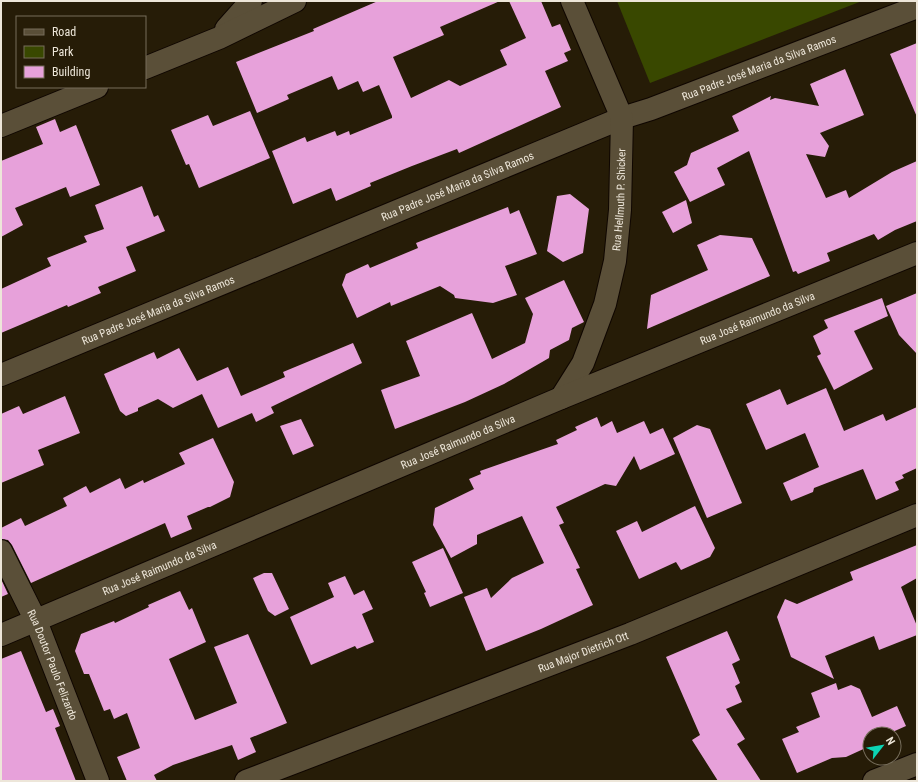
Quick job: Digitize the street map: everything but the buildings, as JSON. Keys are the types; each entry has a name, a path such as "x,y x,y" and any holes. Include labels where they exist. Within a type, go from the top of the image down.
{"street":[{"path":"219,38 252,1"},
{"path":"146,68 219,38 295,1"},
{"name":"Rua Hellmuth P. Shicker","path":"561,398 583,363 603,310 615,260 620,210 622,118 572,1"},
{"name":"Rua Padre José Maria da Silva Ramos","path":"1,375 622,118 651,110 917,7"},
{"path":"1,126 95,88"},
{"name":"Rua José Raimundo da Silva","path":"1,635 561,398 917,253"},
{"name":"Rua Major Dietrich Ott","path":"246,781 630,634 917,515"},
{"name":"Rua Doutor Paulo Felizardo","path":"1,551 36,621 98,781"},
{"path":"874,781 917,764"}],"green space":[{"path":"617,1 862,1 650,83"}]}
